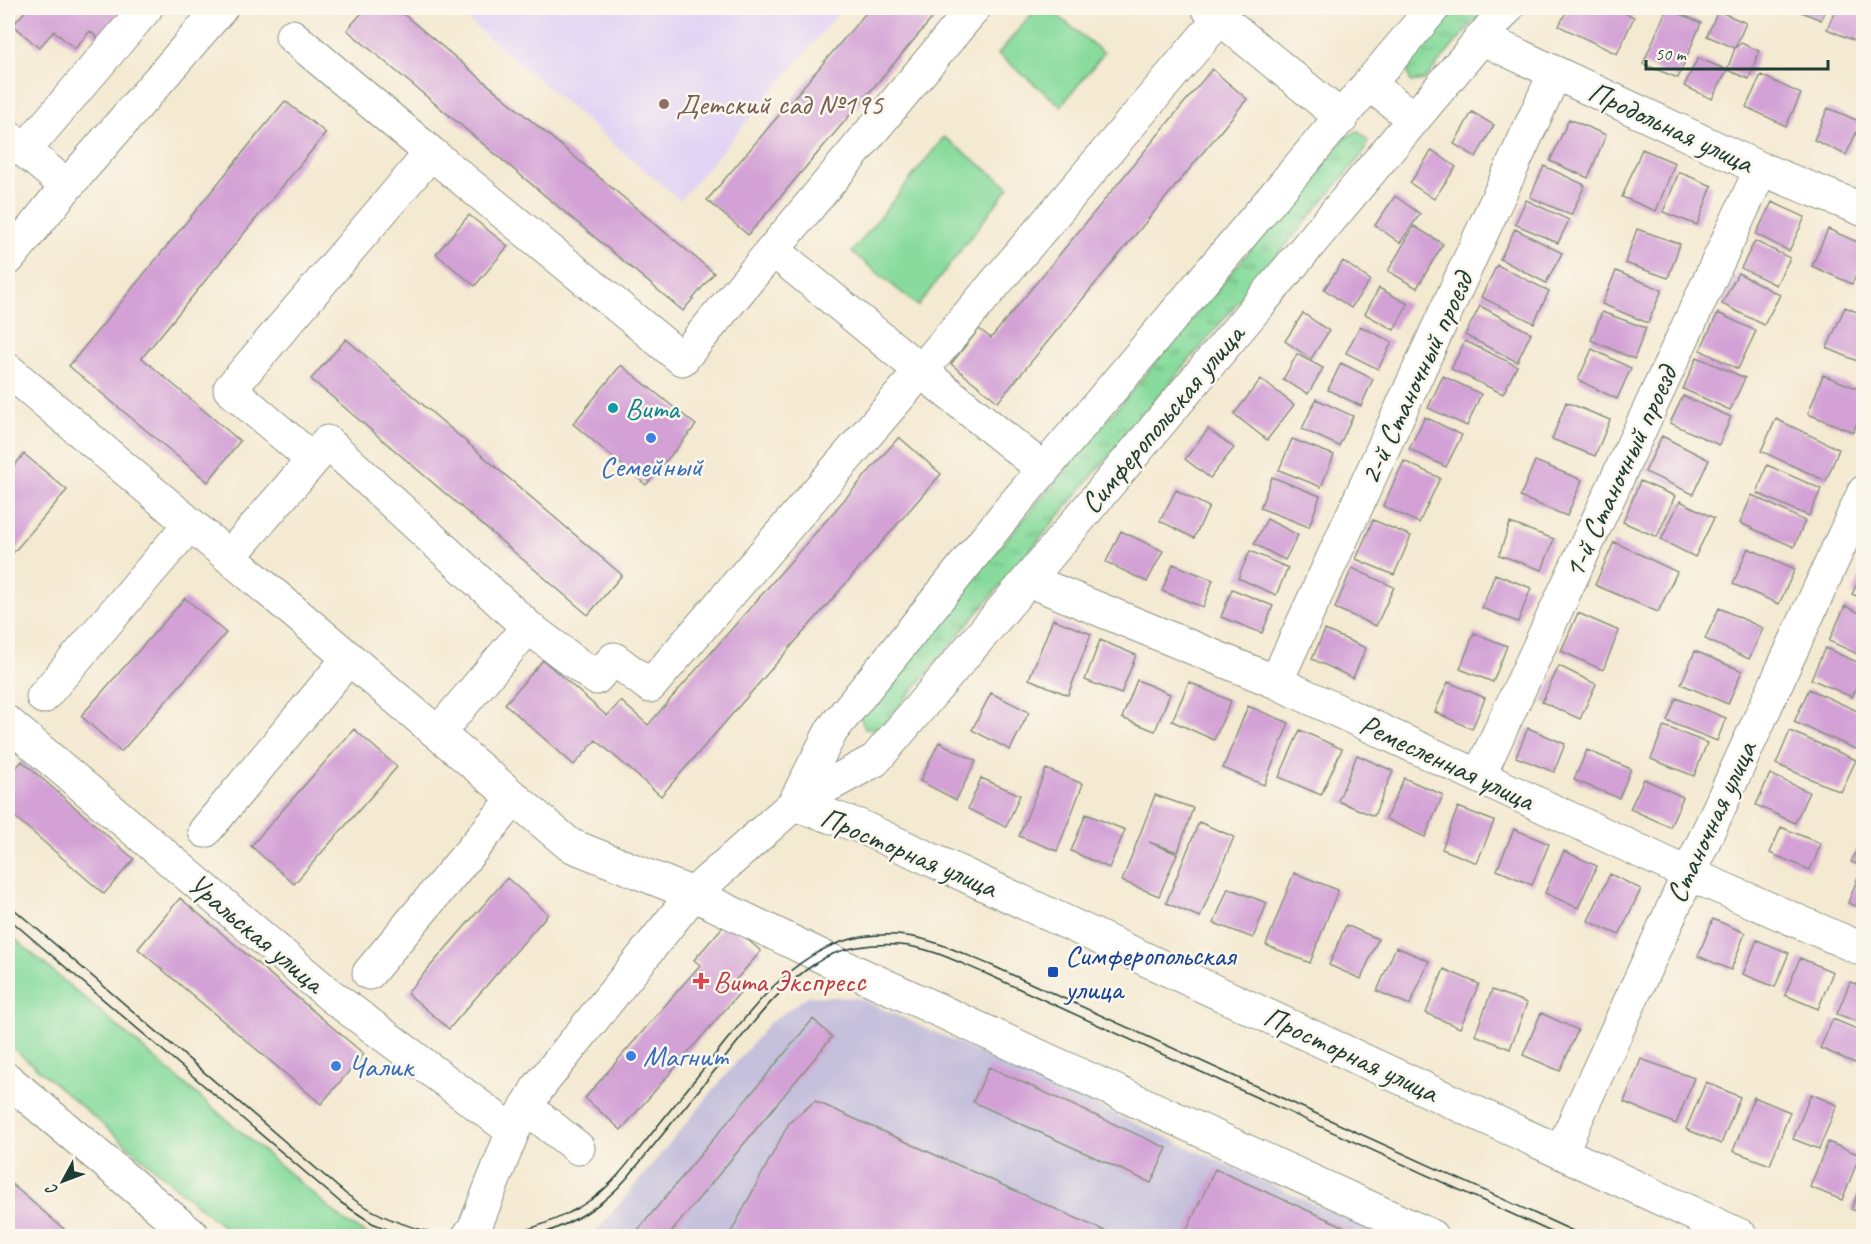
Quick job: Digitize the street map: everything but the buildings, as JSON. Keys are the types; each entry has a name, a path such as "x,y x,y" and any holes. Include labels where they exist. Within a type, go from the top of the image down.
{"street":[{"path":"67,186 16,144 146,8"},
{"path":"8,259 67,186 221,8"},
{"path":"292,36 682,360 974,8"},
{"name":"Симферопольская улица","path":"794,804 832,730 1044,469 1433,8"},
{"name":"Симферопольская улица","path":"469,1236 475,1227 520,1119 537,1089 693,894 794,804 875,760 1507,8"},
{"path":"229,557 327,442 528,627 597,678 614,659 650,686 921,371 1214,13 1342,117"},
{"name":"Продольная улица","path":"1481,38 1761,169 1863,210"},
{"name":"2-й Станочный проезд","path":"1276,682 1555,73"},
{"path":"1369,84 1413,118"},
{"path":"313,460 231,389 431,153"},
{"name":"1-й Станочный проезд","path":"1479,776 1761,169"},
{"path":"773,250 1044,469"},
{"path":"8,370 570,845 693,894 836,963 1431,1236"},
{"name":"Станочная улица","path":"1561,1152 1863,492"},
{"path":"43,697 190,524"},
{"name":"Ремесленная улица","path":"1028,580 1276,682 1687,873 1863,950"},
{"path":"438,733 528,627"},
{"path":"205,831 349,658"},
{"name":"Уральская улица","path":"8,723 330,995 520,1119 578,1148"},
{"path":"369,973 515,798"},
{"name":"Просторная улица","path":"794,804 859,826 1741,1236"},
{"path":"8,1080 193,1236"},
{"path":"8,1095 177,1236"}],"shaded area":[{"name":"Детский сад №195","path":"454,8 843,8 680,200"},
{"path":"808,996 859,998 1384,1236 593,1236 769,1023"}],"green space":[{"path":"1037,8 1048,8 1104,53 1061,106 998,54"},
{"path":"1456,8 1485,8 1424,80 1411,82 1406,67"},
{"path":"1358,131 1368,141 1364,152 880,729 865,729 859,714 1345,138"},
{"path":"944,137 1009,187 918,306 852,252"},
{"path":"8,933 346,1222 370,1236 234,1236 8,1044"}],"tram line":[{"path":"8,904 346,1194 384,1217 425,1231 455,1236"},
{"path":"8,918 340,1202 372,1223 404,1236"},
{"path":"491,1236 517,1232 544,1224 569,1213 600,1193 627,1165 759,1001 779,981 800,964 823,950 848,940 876,935 907,936 951,948 1584,1236"},
{"path":"537,1236 586,1213 617,1189 756,1019 790,983 816,963 835,953 867,946 889,945 911,946 957,961 1560,1236"}],"place":[{"name":"Детский сад №195","path":"664,104"},
{"name":"Вита","path":"613,408"},
{"name":"Семейный","path":"651,438"},
{"name":"Симферопольская улица","path":"1053,972"},
{"name":"Вита Экспресс","path":"701,981"},
{"name":"Магнит","path":"631,1056"},
{"name":"Чалик","path":"336,1066"}]}
